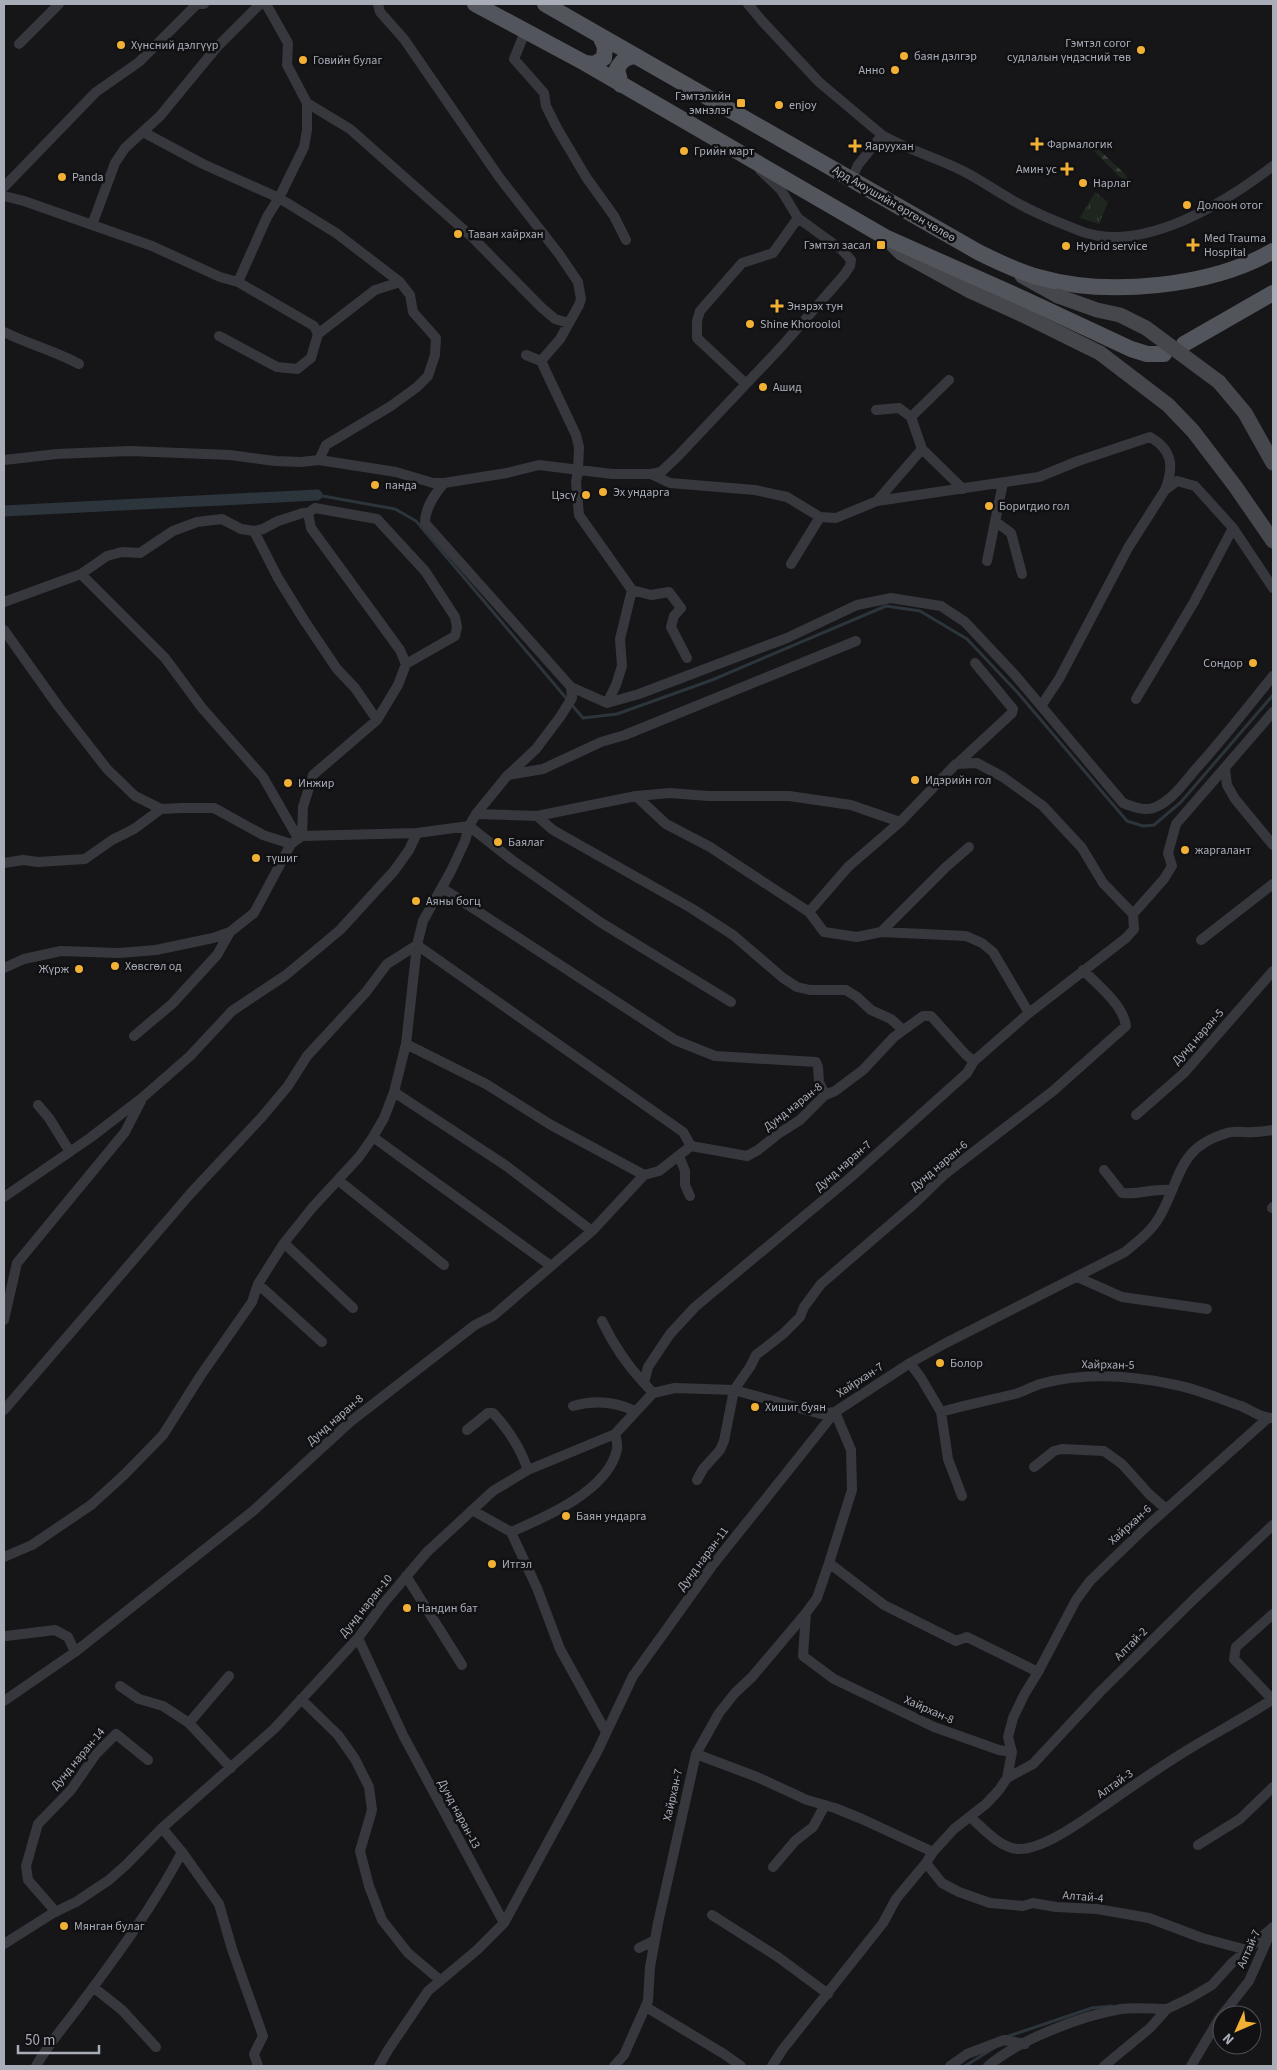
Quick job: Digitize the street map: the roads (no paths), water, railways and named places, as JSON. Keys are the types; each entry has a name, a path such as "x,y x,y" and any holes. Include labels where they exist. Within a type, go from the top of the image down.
{"main road":[{"path":"475,4 586,63 885,237 1010,292 1131,349 1147,354 1164,354"},
{"name":"Ард Аюушийн өргөн чөлөө","path":"545,4 851,180 978,252 1012,269 1040,278 1108,287 1134,287 1211,275 1239,267 1273,251"},
{"path":"586,63 598,62 604,58 605,47 600,36"},
{"path":"622,85 617,69 620,62 627,57 636,56"},
{"path":"885,237 901,253 970,291 1100,353 1168,406 1193,430 1235,486 1273,542"},
{"path":"978,252 1058,296 1097,310 1120,315 1146,328 1219,382 1245,413 1273,463"},
{"path":"1184,344 1273,293"}],"street":[{"path":"19,44 59,4"},
{"path":"4,187 96,92 139,62 196,4 203,4"},
{"path":"92,226 115,163 125,148 160,116 234,28 260,4"},
{"path":"238,282 267,217 280,198 304,147 308,117 308,103 287,65 288,43 266,4"},
{"path":"378,4 380,12 404,39 499,176 578,282 581,299 560,339 541,361"},
{"path":"748,4 819,82 882,135 964,172 1046,217 1085,233 1115,236 1144,233 1190,219 1243,189 1273,166"},
{"path":"525,32 514,60 544,92 546,106 557,128 586,177 614,216 626,240"},
{"path":"308,103 350,129 472,237 542,308 556,319 569,323"},
{"path":"142,132 203,164 280,198 336,233 400,282 410,295 413,312 436,338 435,355 428,376 400,400 326,445 319,460"},
{"path":"851,180 858,165 882,135"},
{"path":"4,460 57,454 130,451 230,455 275,461 301,462 319,460 396,472 444,483 507,473 539,465 612,474 651,474 661,472 782,346 835,286 850,266 851,260 842,250 798,218 781,190 748,158"},
{"path":"4,196 24,201 152,246 220,277 238,282 314,326 318,334"},
{"path":"745,384 697,338 696,321 700,311 742,263 773,253 798,218"},
{"path":"219,336 277,367 297,369 311,358 318,334 375,290 400,282"},
{"path":"4,332 61,354 79,364"},
{"path":"526,355 541,361 576,435 579,447 576,482 579,515 632,590 651,595 669,592 681,608 674,616 671,627 687,658"},
{"path":"911,417 949,380"},
{"path":"876,410 899,408 911,417 922,449 963,489"},
{"path":"651,474 670,483 755,490 788,497 820,517 836,518 877,501 1003,484 1039,477 1078,461 1150,437 1162,443 1169,458 1172,473 1165,490 1128,548 1059,679 1041,706"},
{"path":"877,501 922,449"},
{"path":"1165,490 1176,481 1195,486 1233,528 1273,588"},
{"path":"444,483 435,494 425,514 425,523 571,692 607,703 639,694 787,638 857,605 891,598 941,606 965,622 1041,706 1123,803 1133,807 1155,808 1168,800 1185,782 1273,676"},
{"path":"988,561 1003,484"},
{"path":"4,602 81,574 107,556 122,552 140,553 173,530 197,522 222,519 241,529 254,531 298,514 308,513 315,508 377,519 425,571 455,616 458,627 455,636 406,664 398,685 377,720 313,774 303,807 297,839 254,913 230,932 213,938 156,950 119,953 60,951 24,959 4,968"},
{"path":"308,513 310,528 400,650 406,664"},
{"path":"791,564 820,517"},
{"path":"996,522 1011,533 1022,574"},
{"path":"1136,699 1194,602 1233,528"},
{"path":"254,531 278,578 304,620 336,669 355,688 377,720"},
{"path":"81,574 165,658 202,708 263,777 297,839"},
{"path":"607,703 616,685 622,666 620,639 632,590"},
{"path":"4,630 58,706 107,769 135,796 161,809 214,808 263,835 297,839 417,833 469,826 512,860 600,922 731,1002"},
{"path":"507,776 543,769 601,742 856,641"},
{"path":"808,912 848,868 900,822 956,764 1012,713 1013,710 975,663"},
{"path":"4,1557 32,1545 91,1505 163,1435 201,1375 252,1302 258,1284 284,1243 312,1208 359,1157 373,1137 384,1118 394,1092 406,1044 417,945 424,921 442,888 476,814 507,776 536,749 560,717 571,692"},
{"path":"1133,914 1164,879 1172,866 1168,853 1176,824 1273,712"},
{"path":"956,764 977,763 1003,777 1043,806 1082,848 1103,883 1133,914 1134,929 1126,938 1083,970"},
{"path":"1225,768 1227,785 1235,799 1273,845"},
{"path":"476,814 518,817 537,816 636,796 670,793 717,796 789,796 851,805 900,822"},
{"path":"636,796 666,824 710,848 808,912 824,932 857,936 881,932 966,936 982,942 992,952 1029,1013"},
{"path":"4,863 23,860 38,862 85,858 112,840 134,829 161,809"},
{"path":"537,816 553,830 691,908 732,935 783,978 797,986 810,990 846,990 857,997 870,1010 891,1018 903,1030"},
{"path":"4,1197 70,1152 142,1098 190,1056 232,1011 286,975 340,930 394,871 409,850 417,833"},
{"path":"881,932 946,867 969,847"},
{"path":"1201,940 1273,884"},
{"path":"442,888 675,1040 715,1056 816,1062 825,1095"},
{"path":"134,1036 172,1004 218,955 230,932"},
{"path":"417,945 682,1132 691,1146"},
{"path":"4,1410 191,1193 261,1118 288,1086 307,1056 366,992 387,964 417,945"},
{"name":"Дунд наран-7","path":"644,1383 648,1367 670,1334 695,1307 851,1177 967,1073 974,1061 1029,1013 1083,970"},
{"name":"Дунд наран-6","path":"734,1390 756,1355 783,1334 800,1317 807,1302 821,1284 946,1174 1053,1091 1126,1026 1126,1018 1108,995 1083,970"},
{"name":"Дунд наран-5","path":"1136,1115 1184,1072 1273,971"},
{"name":"Дунд наран-8","path":"4,1701 75,1652 253,1511 350,1422 475,1325 493,1316 592,1231 644,1176 659,1171 691,1146 747,1156 758,1150 800,1120 825,1095 863,1070 894,1036 923,1016 932,1016 966,1055 974,1061"},
{"path":"406,1044 486,1084 551,1125 644,1176"},
{"path":"394,1092 505,1165 592,1231"},
{"path":"4,1320 17,1263 124,1132 142,1098"},
{"path":"38,1105 49,1118 70,1152"},
{"path":"962,1496 948,1459 941,1412 910,1363 1125,1252 1150,1231 1160,1216 1191,1152 1202,1143 1229,1132 1273,1130"},
{"path":"373,1137 551,1266"},
{"path":"679,1156 685,1171 685,1185 690,1196"},
{"path":"1104,1170 1122,1193 1133,1194 1158,1189 1171,1190"},
{"path":"338,1180 444,1265"},
{"path":"284,1243 353,1308"},
{"path":"1076,1277 1122,1297 1207,1309"},
{"path":"258,1284 322,1342"},
{"path":"602,1321 610,1339 629,1367 653,1394"},
{"name":"Хайрхан-7","path":"614,2066 624,2055 648,2001 650,1967 655,1940 673,1850 696,1754 719,1713 734,1693 758,1670 817,1598 829,1563 852,1490 851,1450 835,1412 910,1363"},
{"name":"Хайрхан-5","path":"941,1412 970,1403 1016,1394 1038,1385 1063,1380 1094,1376 1124,1376 1178,1385 1243,1406 1270,1418"},
{"path":"511,1532 556,1511 597,1482 611,1465 618,1447 615,1434 653,1394 675,1388 734,1390 821,1414 835,1412"},
{"path":"697,1480 703,1469 720,1450 724,1441 734,1390"},
{"path":"572,1406 595,1402 620,1404 635,1411"},
{"name":"Дунд наран-11","path":"504,1923 597,1752 634,1676 689,1598 749,1519 793,1467 835,1412"},
{"path":"467,1430 488,1413 493,1413 510,1432 528,1470"},
{"name":"Хайрхан-6","path":"1038,1672 1076,1600 1090,1580 1166,1509 1270,1418"},
{"name":"Дунд наран-10","path":"162,1828 274,1729 358,1638 427,1552 472,1510 493,1492 528,1470 615,1434"},
{"path":"1034,1467 1054,1451 1062,1449 1104,1452 1122,1464 1149,1494 1166,1509"},
{"path":"472,1510 511,1532 537,1588 560,1649 606,1732"},
{"name":"Алтай-2","path":"1007,1778 1033,1764 1107,1685 1195,1598 1273,1525"},
{"path":"772,2066 783,2049 883,1923 896,1899 933,1852 954,1829 986,1804 999,1790 1007,1778 1012,1752 1008,1737 1013,1718 1038,1672 967,1637 956,1641 904,1616 884,1605 829,1563"},
{"path":"406,1576 431,1612 462,1665"},
{"name":"Хайрхан-8","path":"806,1613 803,1656 834,1679 934,1727 999,1750 1012,1752"},
{"name":"Алтай-3","path":"970,1817 1000,1842 1017,1849 1047,1842 1095,1813 1182,1754 1236,1724 1273,1700 1234,1659 1234,1651 1236,1647 1273,1614"},
{"path":"6,1636 55,1630 68,1637 75,1652"},
{"name":"Дунд наран-13","path":"358,1638 403,1735 504,1923"},
{"path":"189,1724 229,1676"},
{"path":"120,1686 139,1699 162,1706 189,1724 231,1768"},
{"path":"301,1699 338,1735 355,1759 369,1787 372,1810 360,1851 369,1886 382,1920 408,1954 440,1980"},
{"name":"Дунд наран-14","path":"56,1912 28,1880 26,1866 38,1824 71,1790 96,1754 116,1734 148,1760"},
{"path":"696,1754 757,1776 807,1800 862,1819 933,1852"},
{"path":"1198,1845 1240,1819 1273,1787"},
{"path":"773,1867 795,1841 813,1827 825,1805"},
{"path":"4,1944 76,1902 108,1880 127,1864 162,1828 182,1852 219,1904 263,2036 254,2054 258,2066"},
{"path":"36,2066 93,1988 167,1880 182,1852"},
{"name":"Алтай-4","path":"926,1863 942,1883 959,1892 990,1902 1023,1906 1033,1903 1056,1907 1097,1909 1150,1918 1202,1938 1247,1950"},
{"path":"712,1915 778,1957 828,1994"},
{"path":"379,2066 428,1991 477,1950 504,1923"},
{"name":"Алтай-7","path":"1104,2066 1150,2028 1167,2009 1212,1985 1273,1927"},
{"name":"Алтай-7","path":"1191,2066 1219,2019 1249,1981 1273,1927"},
{"path":"639,1948 655,1940"},
{"path":"93,1988 122,2010 156,2046"},
{"path":"646,2007 741,2066"},
{"name":"Алтай-7","path":"988,2066 1002,2055 1062,2026 1121,2009 1167,2009"},
{"path":"950,2066 966,2054 1004,2040 1025,2044"}],"waterway":[{"path":"317,495 395,509 416,521 583,718 617,714 712,680 886,606 920,611 967,639 1018,693 1127,821 1143,826 1154,825 1181,802 1273,695"},
{"path":"4,511 317,495"},
{"path":"1006,2037 1092,2008 1112,2006"},
{"path":"965,2066 994,2048"}],"place":[{"name":"Хүнсний дэлгүүр","path":"121,45"},
{"name":"Гэмтэл согог судлалын үндэсний төв","path":"1141,50"},
{"name":"баян дэлгэр","path":"904,56"},
{"name":"Говийн булаг","path":"303,60"},
{"name":"Анно","path":"895,70"},
{"name":"Гэмтэлийн эмнэлэг","path":"741,103"},
{"name":"enjoy","path":"779,105"},
{"name":"Фармалогик","path":"1037,144"},
{"name":"Яаруухан","path":"855,146"},
{"name":"Грийн март","path":"684,151"},
{"name":"Амин ус","path":"1067,169"},
{"name":"Panda","path":"62,177"},
{"name":"Нарлаг","path":"1083,183"},
{"name":"Долоон отог","path":"1187,205"},
{"name":"Таван хайрхан","path":"458,234"},
{"name":"Гэмтэл засал","path":"881,245"},
{"name":"Med Trauma Hospital","path":"1193,245"},
{"name":"Hybrid service","path":"1066,246"},
{"name":"Энэрэх тун","path":"777,306"},
{"name":"Shine Khoroolol","path":"750,324"},
{"name":"Ашид","path":"763,387"},
{"name":"панда","path":"375,485"},
{"name":"Эх ундарга","path":"603,492"},
{"name":"Цэсү","path":"586,495"},
{"name":"Боригдио гол","path":"989,506"},
{"name":"Сондор","path":"1253,663"},
{"name":"Идэрийн гол","path":"915,780"},
{"name":"Инжир","path":"288,783"},
{"name":"Баялаг","path":"498,842"},
{"name":"жаргалант","path":"1185,850"},
{"name":"түшиг","path":"256,858"},
{"name":"Аяны богц","path":"416,901"},
{"name":"Хөвсгөл од","path":"115,966"},
{"name":"Жүрж","path":"79,969"},
{"name":"Болор","path":"940,1363"},
{"name":"Хишиг буян","path":"755,1407"},
{"name":"Баян ундарга","path":"566,1516"},
{"name":"Итгэл","path":"492,1564"},
{"name":"Нандин бат","path":"407,1608"},
{"name":"Мянган булаг","path":"64,1926"}]}
